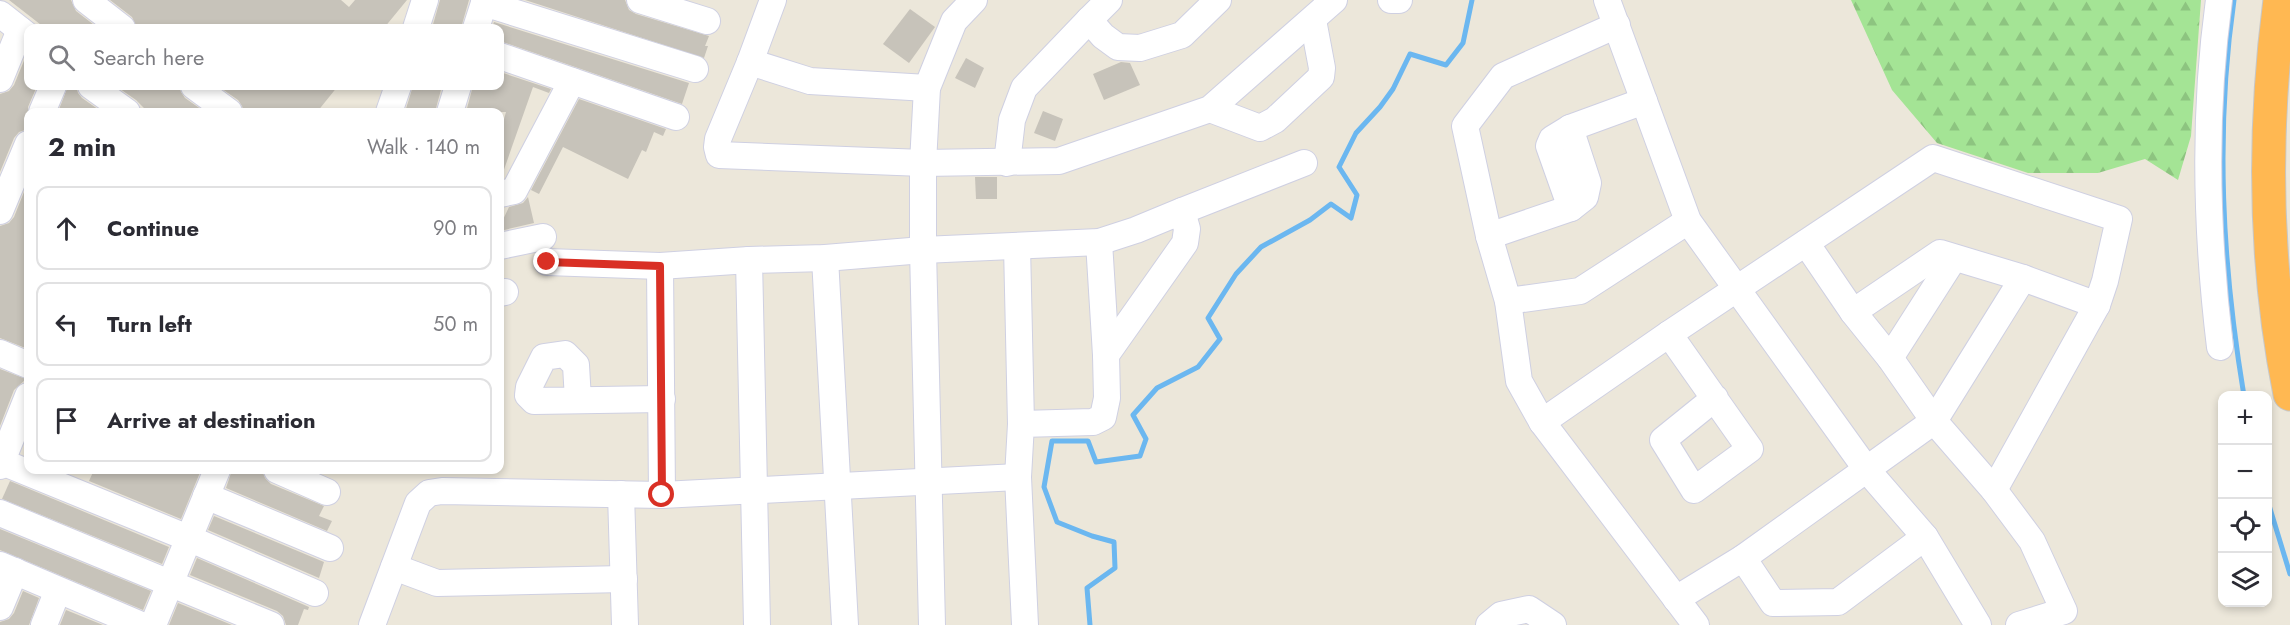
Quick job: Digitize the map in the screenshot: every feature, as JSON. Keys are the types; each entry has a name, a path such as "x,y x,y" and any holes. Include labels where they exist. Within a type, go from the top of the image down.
{"highway":[{"path":"2280,0 2269,107 2269,185 2274,286 2290,394"}],"street":[{"path":"86,0 117,24"},
{"path":"417,24 425,0"},
{"path":"640,0 707,21"},
{"path":"773,0 718,139 719,155 923,163 1059,161 1210,109 1334,0"},
{"path":"932,625 923,250 923,163 927,88 954,21 974,0"},
{"path":"1007,163 1012,120 1024,88 1109,0"},
{"path":"1089,20 1103,36 1118,47 1140,48 1182,35 1218,0"},
{"path":"1391,0 1399,0"},
{"path":"1607,0 1688,221 1868,470 1925,537 1978,625"},
{"path":"2220,0 2212,68 2208,154 2210,246 2220,347"},
{"path":"477,24 484,1 695,69"},
{"path":"0,14 24,33 0,79"},
{"path":"1210,109 1260,128 1275,120 1321,77 1323,68 1313,20"},
{"path":"1617,25 1503,76 1465,126 1489,236 1508,301 1519,381 1542,422 1696,625"},
{"path":"504,57 676,117"},
{"path":"750,62 810,81 927,88"},
{"path":"504,193 514,191 572,81"},
{"path":"44,108 51,90"},
{"path":"97,90 121,108"},
{"path":"199,90 224,108"},
{"path":"390,108 397,90"},
{"path":"451,108 457,90"},
{"path":"1489,236 1571,208 1549,146 1552,139 1570,128 1644,101"},
{"path":"0,211 24,154"},
{"path":"1542,422 1669,334 1933,158 2119,219 2105,281 2097,305 1994,490"},
{"path":"547,262 660,266 1099,242 1136,230 1304,163"},
{"path":"1106,355 1185,243 1186,229 1182,212"},
{"path":"1508,301 1580,291 1688,221"},
{"path":"504,245 543,237"},
{"path":"1021,424 1093,422 1103,417 1107,398 1099,242"},
{"path":"1806,243 1853,312 1890,358 1934,421 1994,490 2032,541 2064,611 2019,625"},
{"path":"1017,246 1021,424 1018,477 1024,625"},
{"path":"1853,312 1940,253 2024,278 2097,305"},
{"path":"825,258 845,625"},
{"path":"1890,358 1954,258"},
{"path":"748,260 757,625"},
{"path":"660,266 662,495"},
{"path":"1676,600 1743,558 1934,421 2024,278"},
{"path":"1669,334 1715,398"},
{"path":"0,353 24,363"},
{"path":"578,400 662,399"},
{"path":"24,406 1,464 24,473"},
{"path":"26,474 188,538 315,593"},
{"path":"153,625 215,474"},
{"path":"286,474 327,492"},
{"path":"372,625 418,503 429,493 442,491 662,495 1018,477"},
{"path":"621,495 626,625"},
{"path":"206,496 330,548"},
{"path":"0,513 271,625"},
{"path":"1743,558 1773,603 1838,602 1925,537"},
{"path":"394,567 437,583 624,579"},
{"path":"0,607 8,568 58,590 100,617 141,625"},
{"path":"44,625 58,590"},
{"path":"1489,625 1501,615 1529,609 1553,625"}],"green space":[{"path":"1851,0 2201,0 2191,136 2178,180 2145,159 2098,173 2028,173 1937,143 1892,90"}],"building":[{"path":"9,0 71,0 76,11 93,24 40,24"},
{"path":"110,0 341,0 349,7 355,0 407,0 387,24 135,24 132,17"},
{"path":"440,0 469,0 462,24 433,24"},
{"path":"525,0 625,0 629,10 636,14 709,36 705,46 708,46 704,58"},
{"path":"910,9 935,27 909,63 883,44"},
{"path":"504,25 689,83 682,104 504,42"},
{"path":"966,58 984,68 975,88 955,78"},
{"path":"24,61 24,90 35,90 28,108 24,108 24,130 14,138 0,172 0,94 9,91 14,85"},
{"path":"1121,62 1130,63 1140,85 1104,100 1093,74"},
{"path":"504,73 551,89 549,93 533,87 504,169 506,112 504,108 467,108 472,90 504,90"},
{"path":"66,90 77,90 82,98 96,108 60,108"},
{"path":"122,90 180,90 185,98 199,108 144,108"},
{"path":"224,90 335,90 320,108 243,108 238,100"},
{"path":"412,90 441,90 436,108 406,108"},
{"path":"579,99 666,129 663,136 654,132 646,152 642,150 628,179 563,147 539,194 531,190"},
{"path":"1043,111 1063,119 1055,141 1034,133"},
{"path":"975,177 997,177 997,199 976,199"},
{"path":"24,192 24,347 0,338 0,226 9,223 14,217"},
{"path":"528,197 534,223 504,230 504,218 509,207 523,203"},
{"path":"0,369 24,378 24,381 14,390 0,426"},
{"path":"92,474 199,474 181,519 89,481"},
{"path":"231,474 264,474 271,484 324,506 319,516 332,521 327,531 226,488"},
{"path":"10,481 169,547 162,564 2,499"},
{"path":"214,516 324,562 319,578 208,530"},
{"path":"0,529 151,591 143,610 0,550"},
{"path":"197,558 309,607 308,610 304,609 298,625 286,625 283,616 277,611 190,575"},
{"path":"23,591 39,598 29,625 0,625 0,622 9,619 14,613"},
{"path":"178,603 232,625 169,625"},
{"path":"66,610 103,625 60,625"}],"waterway":[{"path":"1090,625 1087,588 1115,568 1114,542 1057,522 1044,487 1052,441 1088,441 1096,462 1140,456 1146,439 1133,415 1157,388 1198,367 1220,339 1208,318 1236,274 1261,247 1310,220 1331,204 1351,218 1357,195 1339,167 1356,133 1393,89 1410,54 1446,65 1463,43 1472,0"},
{"path":"2234,0 2224,99 2224,198 2230,297 2243,391"},
{"path":"2272,515 2290,574"}],"route":[{"path":"547,262 660,266 662,495"}]}
